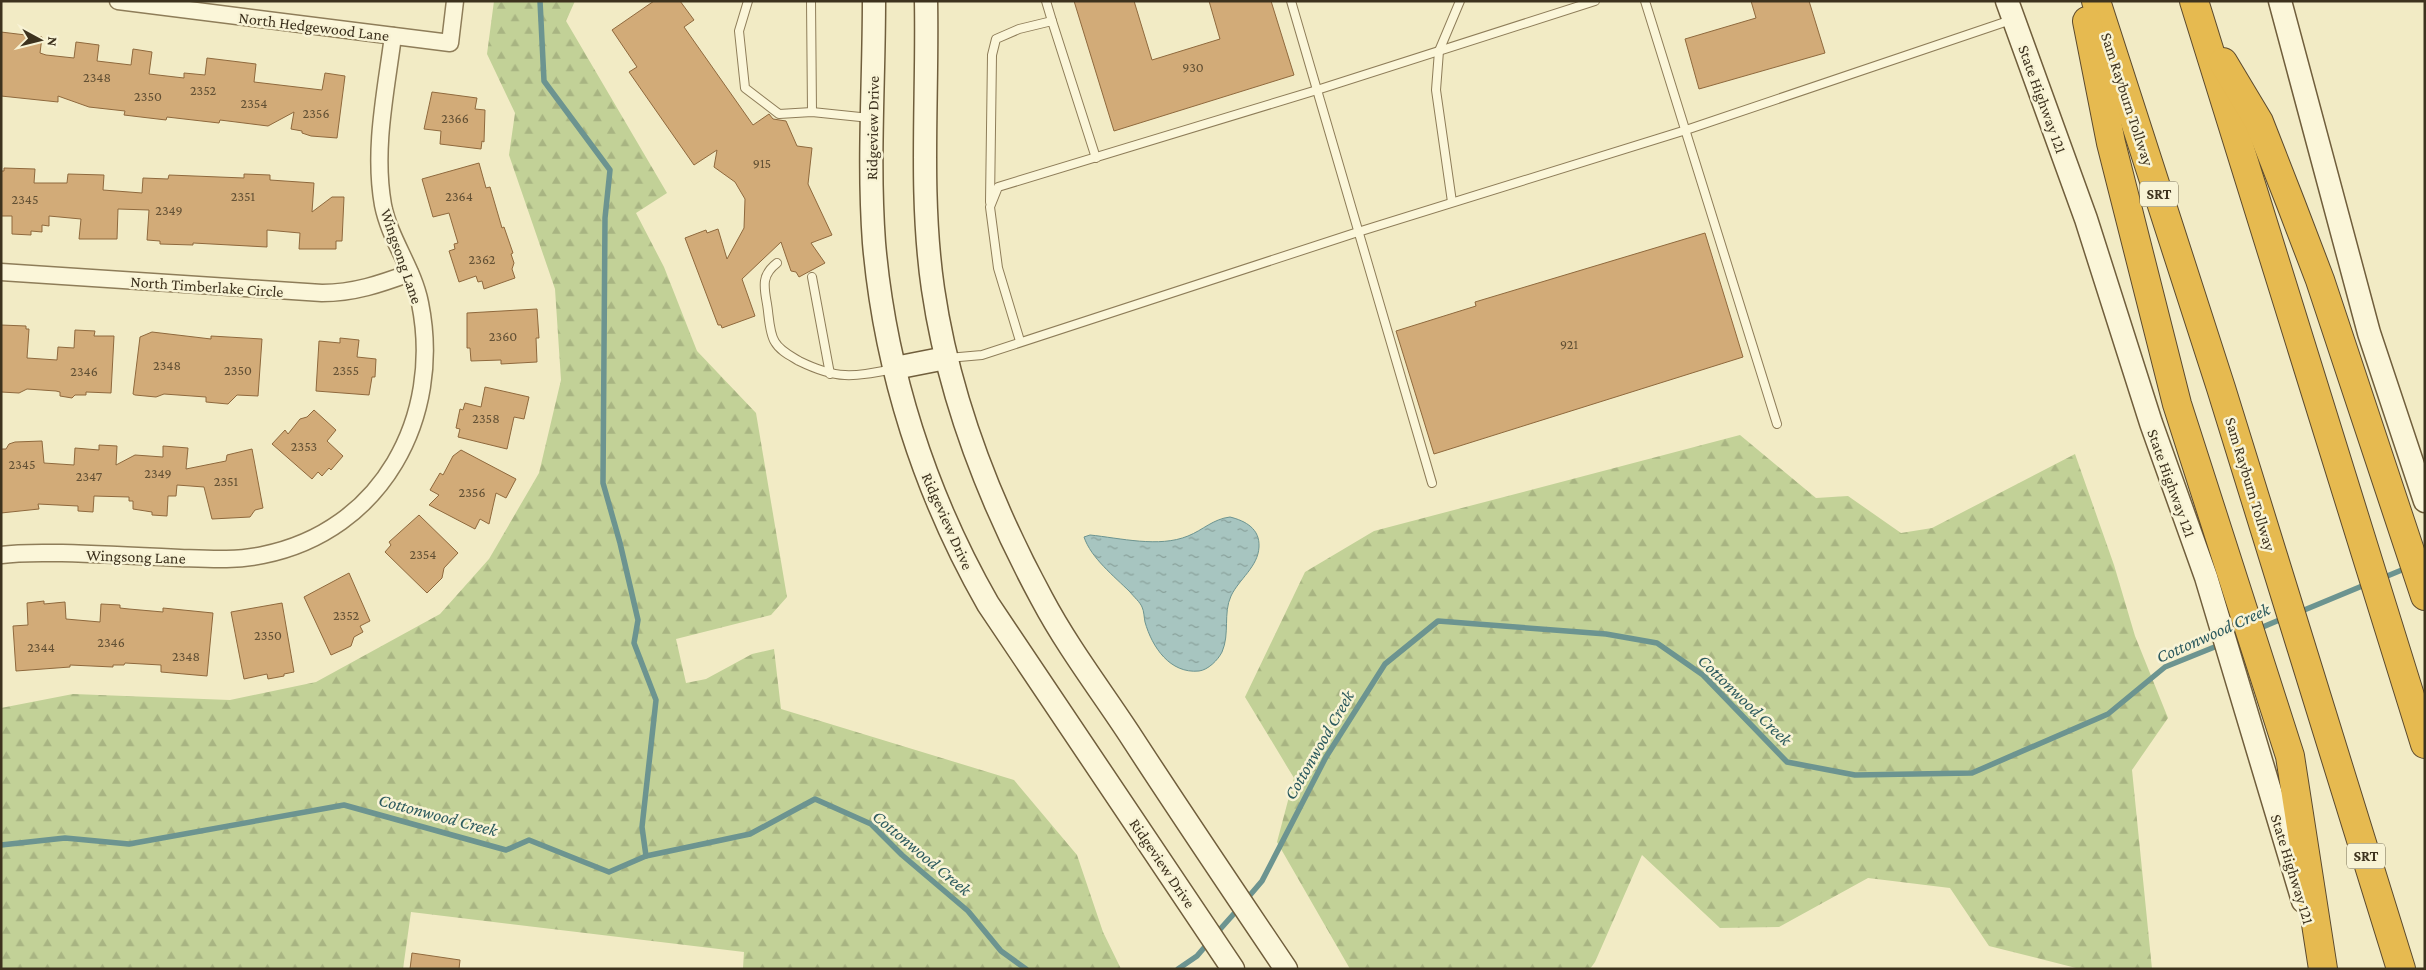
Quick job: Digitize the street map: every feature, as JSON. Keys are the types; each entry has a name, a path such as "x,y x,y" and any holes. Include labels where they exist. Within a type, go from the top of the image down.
{"highway":[{"path":"2083,1 2111,143 2177,404 2290,756 2323,969"},
{"name":"Sam Rayburn Tollway","path":"2096,1 2221,388 2401,969"},
{"path":"2194,1 2304,360 2425,744"},
{"path":"2202,27 2259,122 2320,280 2341,349 2425,596"}],"main road":[{"name":"Ridgeview Drive","path":"874,1 871,161 874,243 881,298 895,368 907,417 922,461 963,561 1006,632 1148,840 1233,969"},
{"path":"926,1 925,205 933,289 946,358 980,464 997,506 1043,601 1183,816 1286,969"},
{"path":"2280,1 2370,333 2425,501"},
{"name":"State Highway 121","path":"2011,10 2086,219 2151,423 2206,576 2323,969"},
{"path":"895,368 946,358"}],"street":[{"name":"North Hedgewood Lane","path":"118,1 450,42 455,1"},
{"name":"Wingsong Lane","path":"1,555 93,554 239,559 290,548 314,537 348,516 380,484 410,434 420,401 426,366 426,336 419,300 383,206 379,170 380,141 393,36"},
{"name":"North Timberlake Circle","path":"1,272 322,293 347,293 410,273"}],"lane":[{"path":"748,1 739,31 745,88 780,114 812,112 872,118"},
{"path":"811,1 812,112"},
{"path":"1046,1 1096,158"},
{"path":"1291,1 1432,484"},
{"path":"1452,202 1436,90 1439,51 1460,1"},
{"path":"990,207 998,187 1317,90 1595,1"},
{"path":"1645,1 1777,424"},
{"path":"946,358 982,355 1358,232 1686,130 2011,10"},
{"path":"1020,341 998,268 990,207 992,55 996,39 1019,29 1052,21"},
{"path":"777,263 770,268 764,284 774,342 788,355 830,374 848,376 895,368"},
{"path":"812,277 830,374"}],"green space":[{"path":"494,1 575,1 566,21 667,193 636,213 664,267 697,351 756,413 787,597 771,615 676,639 686,683 706,679 752,654 774,649 781,709 1014,780 1077,855 1103,932 1121,969 752,969 743,968 744,952 411,912 403,969 1,969 1,708 73,694 230,700 316,682 440,614 489,559 539,473 561,380 555,289 509,155 515,113 487,54"},
{"path":"1740,435 1816,498 1848,496 1901,533 1932,528 2075,454 2114,565 2135,636 2168,718 2132,770 2152,969 2080,969 1989,946 1950,888 1868,878 1779,927 1720,928 1642,855 1595,962 1590,969 1350,969 1277,842 1294,778 1245,697 1305,572 1374,531"}],"water":[{"path":"1230,517 1251,527 1259,541 1258,554 1252,567 1231,596 1227,609 1226,638 1220,655 1206,669 1189,671 1179,668 1164,657 1152,641 1141,605 1097,559 1084,537 1090,535 1152,542 1177,540 1213,522"}],"building":[{"path":"654,1 680,1 694,20 684,27 753,125 769,114 773,119 786,121 797,146 812,148 808,184 832,235 811,243 825,263 799,277 796,272 791,271 781,242 742,279 755,316 722,328 721,325 718,325 685,238 706,230 707,233 718,229 727,259 744,228 745,199 735,182 714,167 717,150 694,165 629,72 637,67 612,30"},
{"path":"1074,1 1134,1 1152,60 1220,39 1209,1 1271,1 1294,75 1114,131"},
{"path":"1751,1 1809,1 1825,53 1699,89 1685,39 1756,18"},
{"path":"1,32 42,37 40,53 46,55 74,58 76,42 99,45 97,61 131,65 133,49 152,52 149,74 184,78 184,73 205,75 207,58 256,64 254,82 322,90 325,73 345,76 337,138 311,136 302,133 302,131 291,129 294,112 268,126 220,120 219,123 167,117 166,120 124,115 125,111 89,107 58,96 58,102 1,96"},
{"path":"432,92 477,98 475,109 485,110 484,142 482,141 481,149 440,144 441,131 424,129"},
{"path":"479,163 486,188 490,187 502,228 504,227 513,253 511,254 514,263 512,269 515,278 484,289 482,281 478,282 476,276 459,282 449,251 455,249 454,244 458,243 449,213 433,217 422,179"},
{"path":"4,168 35,169 34,183 67,183 68,174 104,175 103,190 142,193 143,178 168,179 169,175 244,178 244,174 270,175 270,180 314,183 312,212 332,197 344,197 342,241 336,241 336,249 299,249 300,233 267,230 267,247 193,243 193,245 160,244 160,241 147,240 149,210 118,209 117,239 79,239 81,219 49,216 49,226 42,225 42,232 31,231 31,235 12,234 12,216 1,216 1,171 4,171"},
{"path":"1705,233 1743,357 1434,454 1396,331 1476,306 1475,302"},
{"path":"537,309 539,338 536,338 537,362 501,364 501,360 471,361 470,348 467,348 467,313"},
{"path":"1,325 26,326 26,329 29,329 27,358 57,360 58,347 74,348 75,330 95,331 94,336 114,336 111,393 86,392 86,395 75,395 72,398 60,396 60,392 56,391 27,389 19,393 1,392"},
{"path":"152,332 211,339 211,336 262,339 258,396 237,395 228,404 206,402 206,397 164,394 156,397 133,394 140,337"},
{"path":"340,338 359,340 357,357 376,359 375,377 372,377 369,395 316,391 319,341 340,343"},
{"path":"485,387 529,397 524,419 514,417 507,449 458,437 460,429 456,428 460,409 463,410 465,403 481,407"},
{"path":"314,410 336,430 327,441 343,456 331,470 329,468 322,476 318,472 312,479 272,444 285,430 288,434 300,419 307,417"},
{"path":"42,441 44,463 74,465 75,448 99,450 99,445 117,446 116,465 135,455 163,457 163,446 188,448 186,469 226,461 227,455 252,449 263,508 255,510 250,517 212,519 204,487 177,485 176,496 168,496 167,516 152,515 152,512 133,509 133,501 129,501 129,497 94,496 93,512 78,511 78,506 38,504 39,509 1,513 1,449 6,449 9,444 15,442"},
{"path":"461,450 516,479 506,498 496,493 489,524 480,519 475,529 429,505 439,495 430,490 440,473 443,475 453,456"},
{"path":"419,515 458,553 444,568 442,578 427,593 385,552 391,545 389,542"},
{"path":"349,573 370,621 360,626 363,632 354,637 351,646 331,655 304,597"},
{"path":"44,601 44,604 65,602 66,619 100,622 101,604 120,605 120,608 163,612 163,608 213,613 207,676 161,672 161,665 125,663 124,665 113,665 113,667 70,665 70,667 16,671 13,626 28,625 27,603"},
{"path":"282,603 294,672 268,679 267,674 244,679 231,612"},
{"path":"412,953 460,960 459,969 410,969"}],"waterway":[{"path":"540,1 544,81 610,170 605,218 603,483 620,543 638,620 634,643 656,700 642,827 646,856"},
{"name":"Cottonwood Creek","path":"2380,579 2409,567"},
{"name":"Cottonwood Creek","path":"2297,613 2367,584"},
{"name":"Cottonwood Creek","path":"2258,629 2284,618"},
{"name":"Cottonwood Creek","path":"1245,901 1262,881 1326,757 1385,664 1438,621 1606,634 1657,643 1703,675 1787,762 1855,775 1972,773 2108,714 2165,667 2222,644"},
{"name":"Cottonwood Creek","path":"1,845 65,838 129,844 344,805 506,850 529,840 609,872 646,856 750,834 815,799 871,824 902,855 968,911 1001,951 1026,969"},
{"name":"Cottonwood Creek","path":"1215,935 1239,908"},
{"name":"Cottonwood Creek","path":"1178,969 1197,956 1209,942"}]}
